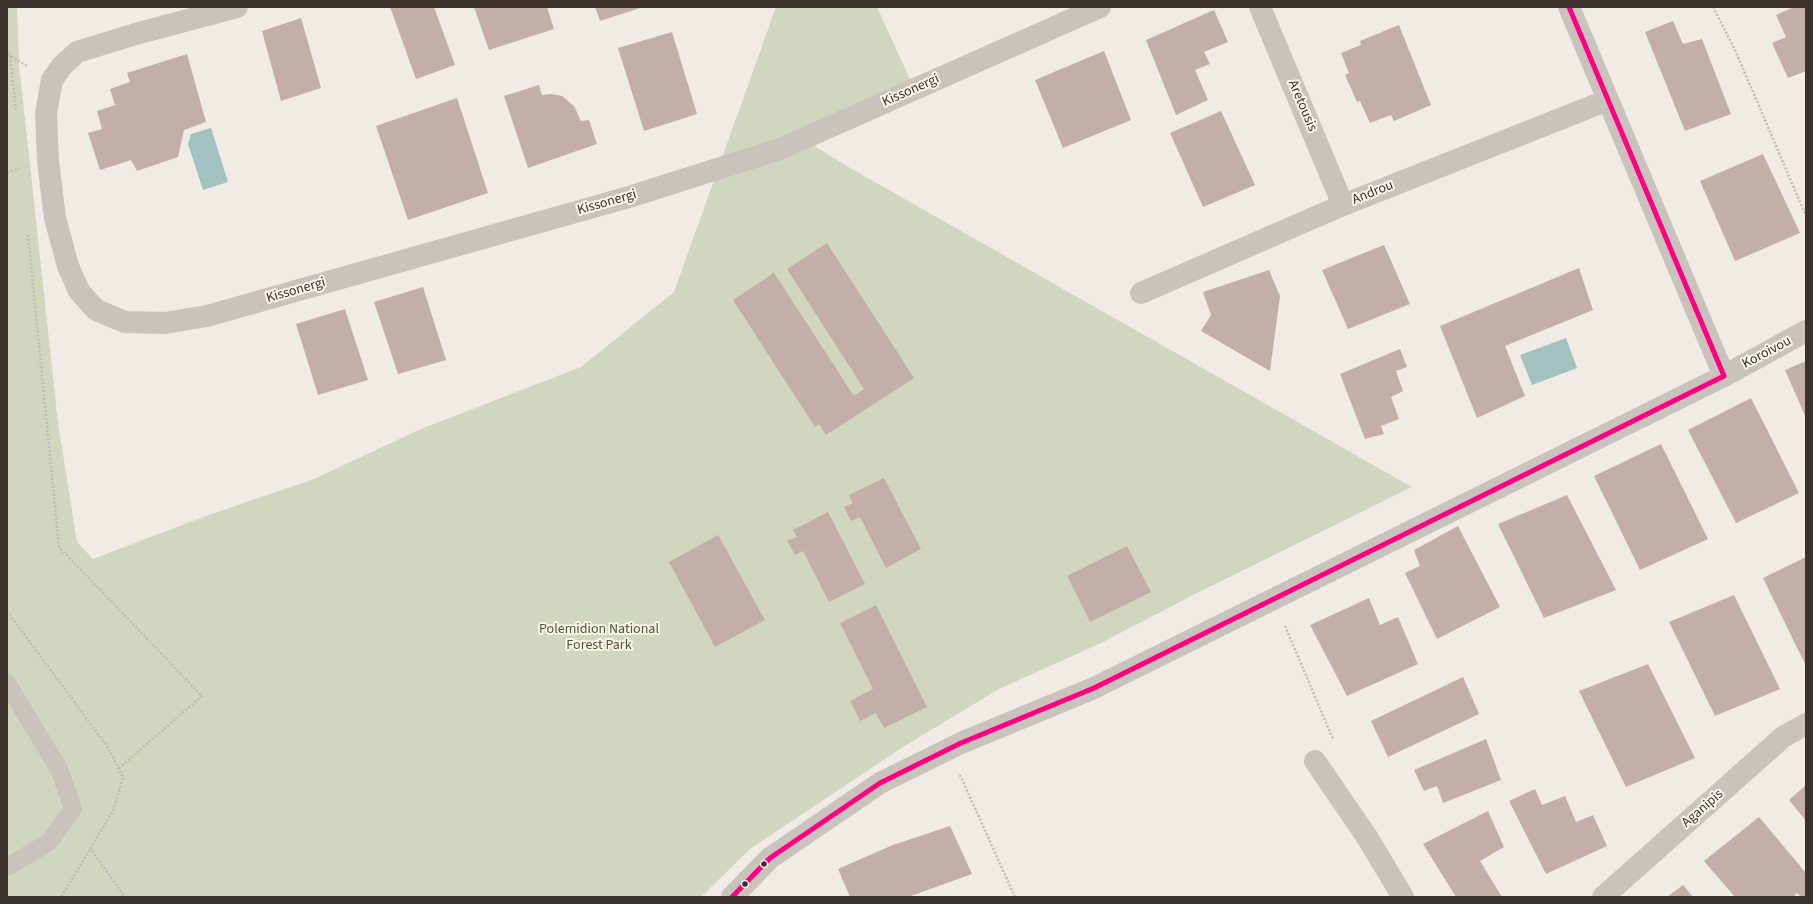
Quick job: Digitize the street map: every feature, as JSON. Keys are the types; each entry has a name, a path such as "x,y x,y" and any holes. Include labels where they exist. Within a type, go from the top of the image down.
{"street":[{"name":"Kissonergi","path":"237,7 139,33 77,52 62,66 52,80 46,113 48,161 55,218 68,266 79,291 96,310 125,322 165,323 207,316 628,197 780,149 1100,7"},
{"name":"Aretousis","path":"1260,7 1343,205"},
{"path":"1569,7 1724,376"},
{"name":"Androu","path":"1141,293 1343,205 1608,100"},
{"name":"Koroivou","path":"732,897 770,858 880,783 949,749 1094,688 1724,376 1806,331"},
{"name":"Aganipis","path":"1603,897 1783,737 1806,724"},
{"path":"1315,761 1367,837 1404,897"}],"lane":[{"path":"7,683 59,769 73,809 49,842 7,867"}],"path":[{"path":"1714,7 1735,50 1806,216"},
{"path":"10,56 16,116"},
{"path":"20,161 22,176"},
{"path":"28,231 59,547 202,696 118,769"},
{"path":"1273,600 1339,752 1315,761"},
{"path":"949,749 1015,897"},
{"path":"90,848 125,897"}],"green space":[{"name":"Polemidion National Forest Park","path":"7,7 17,7 19,64 58,423 77,542 93,559 203,517 314,479 421,429 581,367 674,292 776,7 877,7 913,86 800,137 850,168 1412,487 1197,593 1099,644 999,689 903,747 750,849 701,897 7,897"}],"water":[{"path":"211,128 228,182 203,190 188,144 191,134"},
{"path":"1566,338 1577,368 1532,385 1520,355"}],"building":[{"path":"390,7 434,7 455,65 416,79"},
{"path":"474,7 547,7 554,29 489,50"},
{"path":"595,7 643,7 600,21"},
{"path":"1794,7 1806,7 1806,71 1788,78 1772,43 1786,37 1776,15"},
{"path":"1214,10 1228,42 1204,52 1210,64 1195,70 1208,100 1176,115 1146,40"},
{"path":"301,18 321,88 281,101 262,31"},
{"path":"1673,21 1683,44 1702,39 1731,114 1685,131 1645,32"},
{"path":"1399,25 1431,105 1394,121 1391,115 1370,123 1360,101 1357,102 1345,75 1349,73 1341,53 1361,45 1360,41"},
{"path":"672,32 697,114 644,131 618,48"},
{"path":"1104,51 1131,120 1063,148 1035,80"},
{"path":"187,54 206,122 184,130 178,157 137,171 131,160 100,170 88,133 102,129 97,111 115,105 110,89 130,82 127,73"},
{"path":"539,85 542,95 551,94 562,96 574,106 581,121 589,120 597,144 528,168 504,96"},
{"path":"457,98 488,193 408,220 376,126"},
{"path":"1221,111 1255,185 1203,207 1170,133"},
{"path":"1763,154 1800,233 1735,261 1700,181"},
{"path":"827,243 914,378 826,435 819,424 815,427 733,300 774,273 854,396 864,389 787,269"},
{"path":"1384,245 1410,304 1348,329 1322,270"},
{"path":"1579,268 1593,310 1505,346 1525,396 1477,418 1440,326"},
{"path":"1269,270 1280,296 1270,371 1201,331 1211,315 1203,292"},
{"path":"423,287 446,360 398,374 374,302"},
{"path":"345,309 368,380 318,395 296,324"},
{"path":"1400,349 1407,367 1396,371 1403,391 1391,397 1399,419 1381,426 1384,434 1365,439 1340,374"},
{"path":"1806,361 1806,418 1785,370"},
{"path":"1751,398 1799,493 1736,523 1688,430"},
{"path":"1661,444 1708,539 1640,570 1594,476"},
{"path":"884,478 921,549 886,568 860,517 851,521 844,507 853,503 849,495"},
{"path":"1567,495 1616,590 1544,618 1498,524"},
{"path":"828,512 865,584 829,602 803,551 795,555 787,541 797,537 793,530"},
{"path":"1458,526 1500,607 1437,639 1405,573 1420,566 1414,550"},
{"path":"718,535 765,620 715,647 669,562"},
{"path":"1127,546 1151,592 1090,622 1067,576"},
{"path":"1806,557 1806,666 1763,578"},
{"path":"1734,595 1780,689 1715,716 1669,622"},
{"path":"1369,598 1380,625 1398,617 1418,664 1347,696 1310,625"},
{"path":"876,605 927,707 884,728 876,713 860,721 850,701 873,689 840,623"},
{"path":"1648,664 1695,758 1626,787 1579,691"},
{"path":"1463,677 1479,714 1388,757 1371,721"},
{"path":"1486,739 1501,780 1443,803 1437,786 1424,791 1414,770"},
{"path":"1806,785 1806,821 1789,800"},
{"path":"1535,789 1542,805 1565,796 1576,822 1593,815 1607,846 1546,874 1509,801"},
{"path":"1488,811 1504,847 1480,861 1502,897 1456,897 1423,844"},
{"path":"1759,817 1806,873 1806,897 1801,897 1797,893 1793,897 1735,897 1704,861"},
{"path":"950,826 972,874 908,897 850,897 838,869 893,845"},
{"path":"1683,885 1693,897 1667,897"}],"transit line":[{"path":"1569,7 1724,376"},
{"path":"732,897 770,858 880,783 961,743 1094,688 1724,376"}]}
